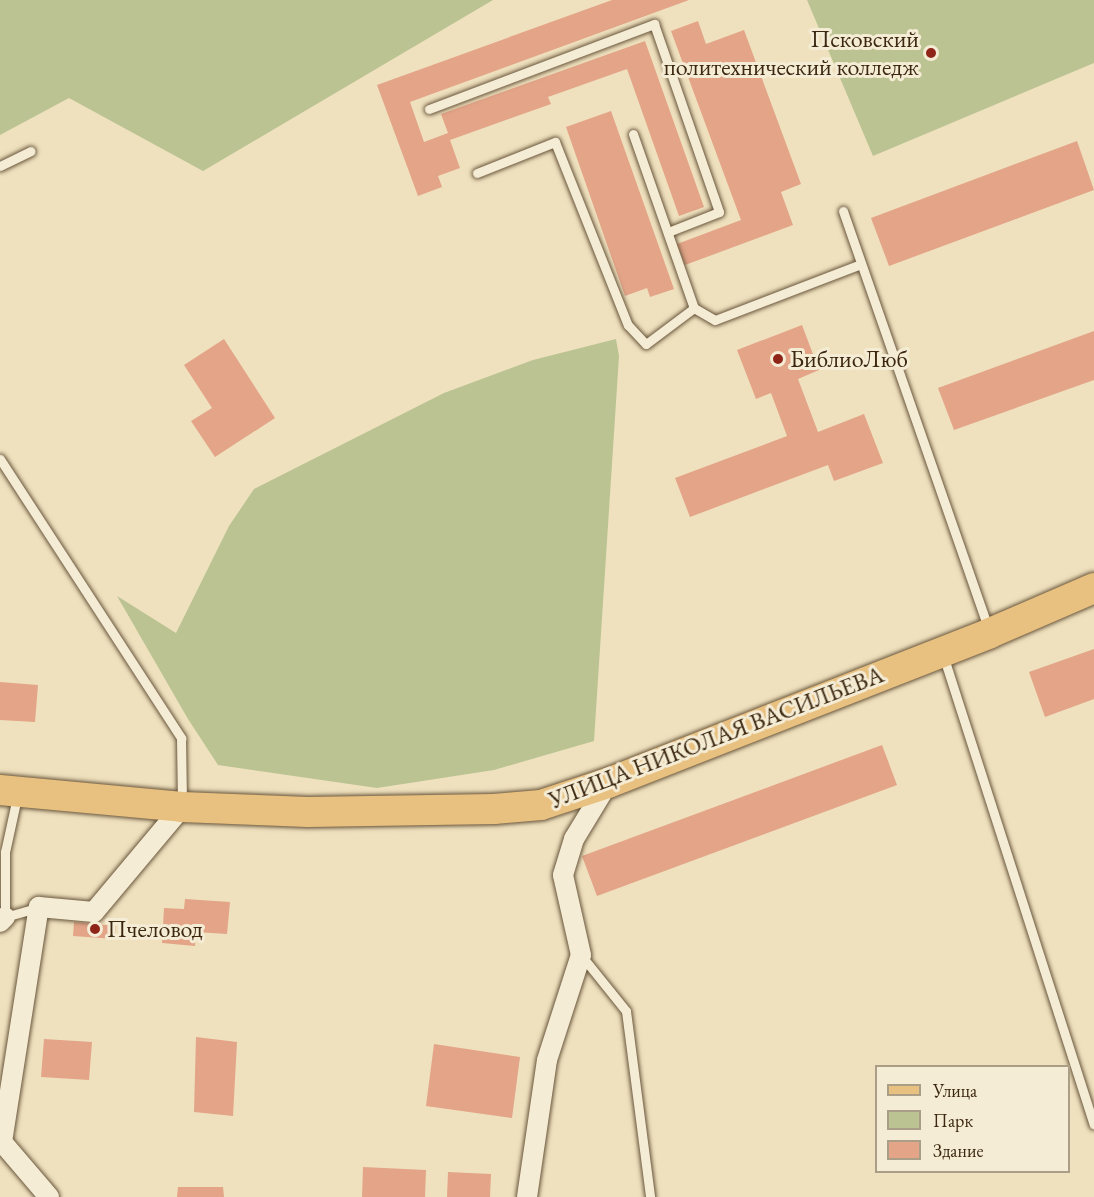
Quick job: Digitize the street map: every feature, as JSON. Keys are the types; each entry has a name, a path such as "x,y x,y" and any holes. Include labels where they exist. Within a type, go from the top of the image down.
{"main road":[{"name":"УЛИЦА НИКОЛАЯ ВАСИЛЬЕВА","path":"9,791 183,807 308,812 494,809 541,805 608,783 990,633 1094,588"}],"street":[{"path":"527,1197 547,1060 581,955 563,875 574,839 608,783"},
{"path":"0,1162 39,907 94,912 183,807"},
{"path":"2,1142 50,1197"}],"lane":[{"path":"429,109 654,24 719,212 668,232"},
{"path":"633,134 694,308 716,320 861,264"},
{"path":"477,173 555,142 628,326 646,344 694,308"},
{"path":"0,166 31,151"},
{"path":"843,211 990,633"},
{"path":"0,459 181,738 183,807"},
{"path":"942,650 1094,1124"},
{"path":"9,791 2,919 39,907"},
{"path":"581,955 626,1011 650,1197"}],"green space":[{"path":"0,0 493,0 203,171 69,98 0,135"},
{"name":"Псковский политехнический колледж","path":"807,0 1094,0 1094,63 873,156"},
{"path":"616,339 619,356 594,741 494,770 377,788 218,765 188,719 117,596 176,633 229,526 254,489 444,393 533,360"}],"building":[{"path":"612,0 689,0 410,102 424,142 448,133 441,114 645,41 704,207 679,216 627,69 548,97 551,104 450,140 460,168 438,176 442,187 418,196 377,85"},
{"path":"698,21 706,44 744,30 801,184 781,192 793,225 685,265 677,244 741,220 671,31"},
{"path":"611,111 674,289 650,297 647,288 625,296 566,127"},
{"path":"1077,141 1094,190 889,266 871,218"},
{"path":"802,325 819,370 798,379 818,432 864,414 883,463 834,481 828,465 690,517 675,478 787,436 771,393 756,399 737,350"},
{"path":"1094,331 1094,380 954,430 938,388"},
{"path":"224,339 275,418 215,457 191,421 212,408 184,365"},
{"path":"1094,649 1094,699 1045,717 1029,672"},
{"path":"0,682 38,685 35,722 0,720"},
{"path":"882,745 897,785 597,896 582,856"},
{"path":"185,899 230,902 227,934 196,932 195,946 162,943 164,908 184,909"},
{"path":"74,922 116,926 115,939 73,936"},
{"path":"196,1037 237,1042 233,1116 194,1112"},
{"path":"44,1039 92,1042 89,1080 41,1077"},
{"path":"434,1044 520,1057 512,1118 426,1106"},
{"path":"363,1167 426,1170 425,1197 362,1197"},
{"path":"448,1172 491,1174 490,1197 447,1197"},
{"path":"178,1187 223,1187 224,1197 177,1197"}],"place":[{"name":"Псковский политехнический колледж","path":"931,53"},
{"name":"БиблиоЛюб","path":"778,359"},
{"name":"Пчеловод","path":"95,929"}]}
